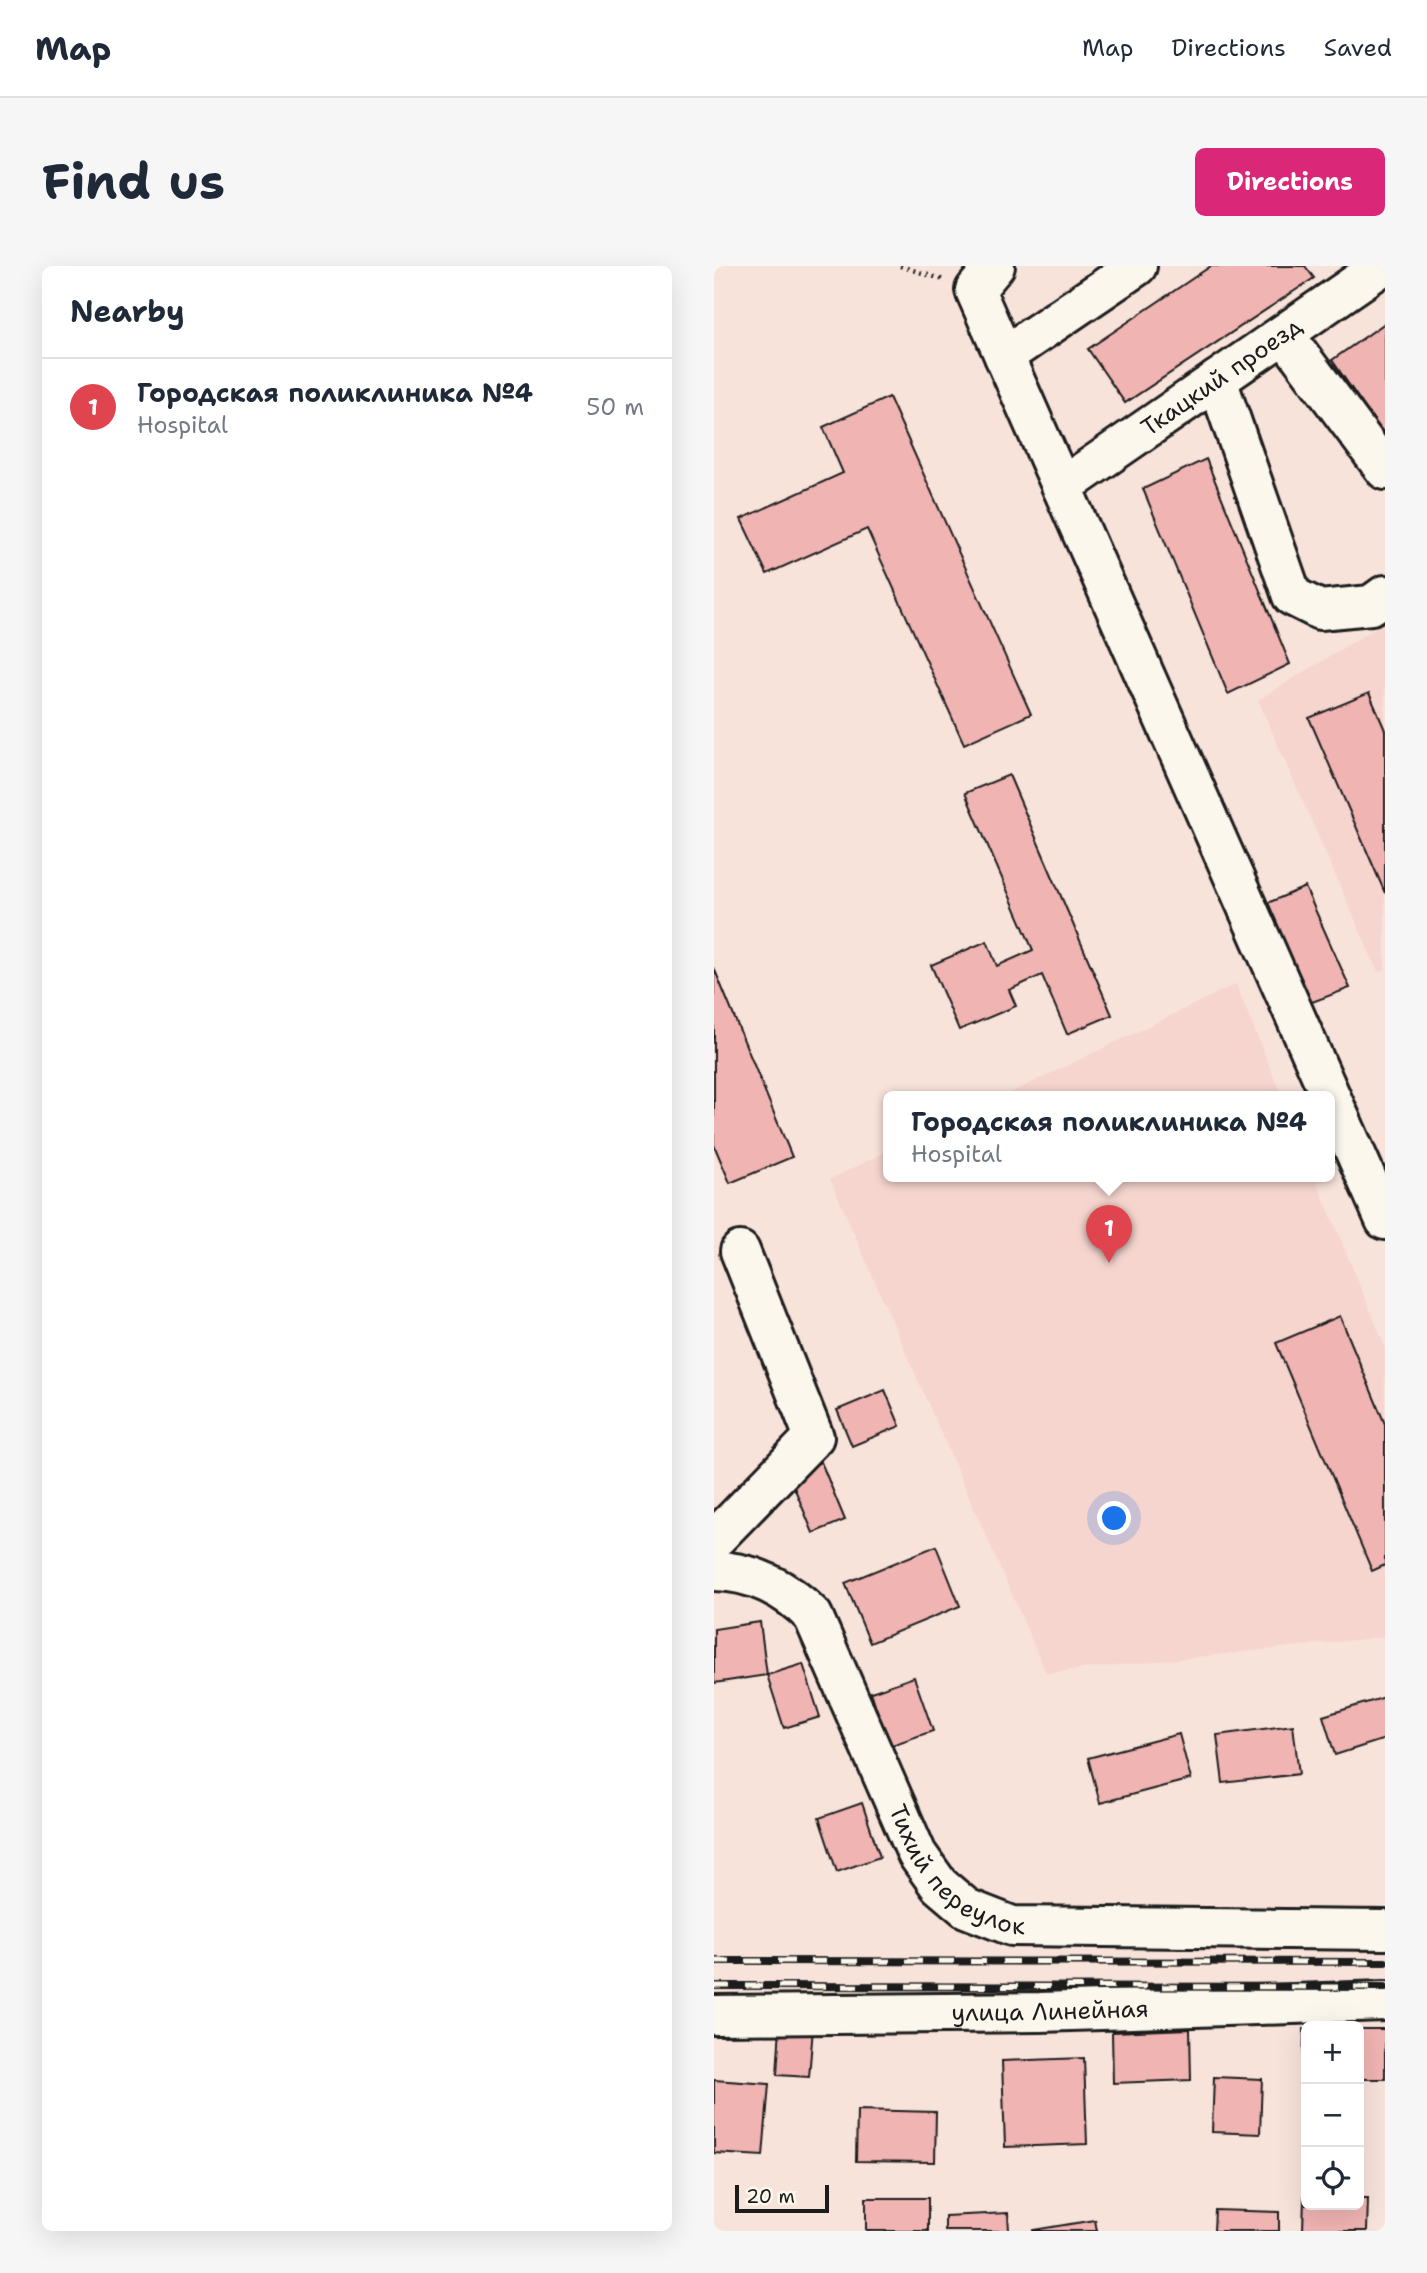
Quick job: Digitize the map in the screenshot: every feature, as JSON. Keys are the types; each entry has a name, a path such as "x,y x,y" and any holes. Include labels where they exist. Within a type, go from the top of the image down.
{"street":[{"path":"1004,356 1137,266"},
{"name":"Ткацкий проезд","path":"1062,487 1382,266"},
{"path":"985,278 1004,356 1328,1091"},
{"path":"1284,334 1385,470"},
{"path":"1217,380 1292,596 1320,610 1371,605 1385,595"},
{"path":"1335,1107 1385,1220"},
{"path":"714,1540 814,1437 740,1251"},
{"name":"Тихий переулок","path":"714,1571 732,1571 766,1581 798,1600 813,1616 917,1854 939,1885 966,1908 1013,1926 1385,1930"},
{"name":"улица Линейная","path":"714,2015 1040,2012 1385,2001"}],"path":[{"path":"900,266 985,278"}],"shaded area":[{"path":"1385,622 1385,970 1378,972 1258,700"},
{"path":"1236,984 1280,1091 1014,1091"},
{"path":"883,1153 883,1182 1317,1182 1385,1346 1385,1637 1046,1673 830,1179"}],"building":[{"path":"1211,266 1305,266 1314,278 1125,403 1088,349"},
{"path":"1385,323 1385,437 1332,360"},
{"path":"889,397 1031,714 964,744 867,529 767,574 741,519 843,473 823,427"},
{"path":"1206,459 1290,664 1228,694 1143,489"},
{"path":"1369,693 1385,730 1385,893 1309,718"},
{"path":"1009,775 1112,1015 1067,1034 1042,975 1009,990 1016,1006 959,1030 931,965 987,941 997,966 1033,950 965,793"},
{"path":"1305,887 1350,988 1304,1005 1263,905"},
{"path":"714,968 792,1157 730,1183 714,1145"},
{"path":"1340,1316 1385,1424 1385,1565 1372,1571 1276,1343"},
{"path":"885,1390 900,1426 852,1446 837,1410"},
{"path":"821,1462 845,1520 813,1533 789,1475"},
{"path":"936,1546 960,1606 870,1643 845,1583"},
{"path":"760,1622 767,1675 714,1683 714,1629"},
{"path":"803,1664 820,1717 784,1728 767,1675"},
{"path":"914,1677 933,1731 889,1746 871,1692"},
{"path":"1385,1697 1385,1739 1335,1755 1323,1716"},
{"path":"1293,1725 1299,1774 1223,1783 1217,1735"},
{"path":"1179,1734 1191,1779 1100,1803 1088,1758"},
{"path":"862,1803 880,1857 837,1872 819,1818"},
{"path":"780,2026 813,2028 809,2077 777,2075"},
{"path":"1190,2029 1191,2080 1113,2083 1112,2032"},
{"path":"1364,2029 1385,2029 1385,2079 1364,2079"},
{"path":"1084,2058 1087,2144 1005,2147 1002,2061"},
{"path":"1214,2077 1262,2079 1260,2134 1212,2132"},
{"path":"714,2080 769,2084 763,2156 714,2153"},
{"path":"857,2110 936,2112 935,2162 856,2161"},
{"path":"866,2198 928,2198 928,2231 866,2231"},
{"path":"1364,2198 1368,2198 1367,2231 1303,2231 1304,2210 1364,2210"},
{"path":"1215,2210 1279,2212 1279,2231 1214,2231"},
{"path":"1008,2213 1009,2231 945,2231 945,2216"},
{"path":"1095,2220 1097,2231 1033,2231 1033,2230"}],"railway":[{"path":"714,1961 1385,1962"},
{"path":"714,1986 1385,1987"}],"place":[{"name":"Городская поликлиника №4","path":"1109,1263"}]}
